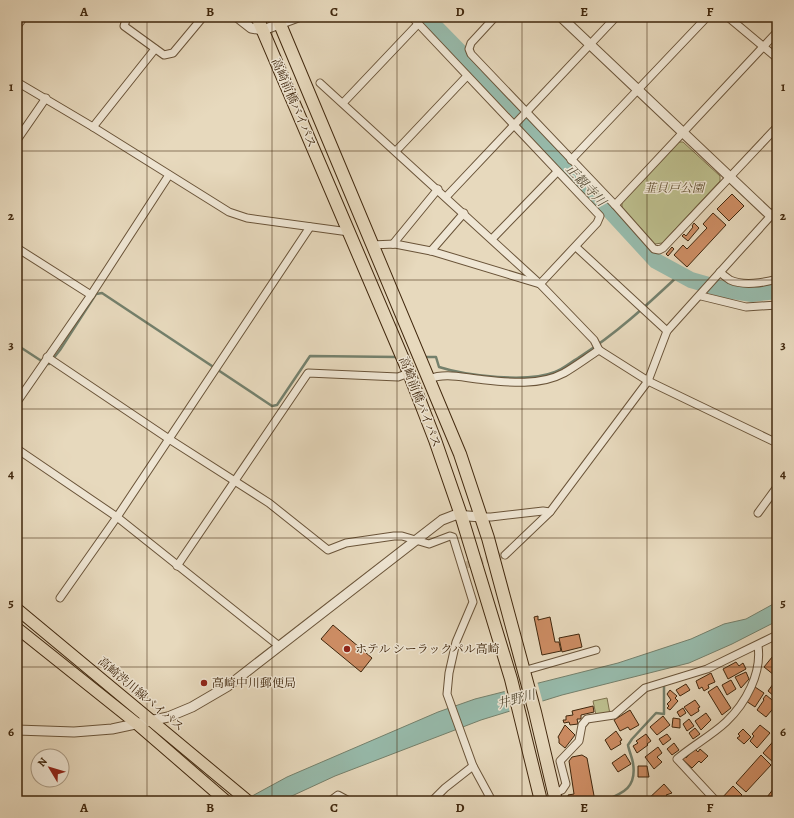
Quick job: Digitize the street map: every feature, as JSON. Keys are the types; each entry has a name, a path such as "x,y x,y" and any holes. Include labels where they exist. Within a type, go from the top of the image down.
{"highway":[{"name":"高崎前橋バイパス","path":"258,17 409,373 461,515 511,679 541,801"},
{"name":"高崎前橋バイパス","path":"278,21 460,454 481,517 535,712 555,797"}],"main road":[{"name":"高崎渋川線バイパス","path":"17,609 248,801"},
{"name":"高崎渋川線バイパス","path":"17,628 136,723 224,799"}],"street":[{"path":"17,26 24,17"},
{"path":"127,17 124,26 164,55 173,53 203,17"},
{"path":"237,17 251,28 263,30 278,21 298,17"},
{"path":"412,17 467,76 516,124 557,172 600,216 597,223 576,247 540,284"},
{"path":"496,17 471,43 468,49 471,54 525,113 615,205 654,249 659,250 777,127"},
{"path":"505,555 550,512 648,381 667,331 703,293 773,212 730,177 561,17"},
{"path":"446,197 616,17"},
{"path":"571,160 707,17"},
{"path":"728,17 777,58"},
{"path":"343,103 418,24"},
{"path":"615,205 777,32"},
{"path":"93,127 155,49"},
{"path":"396,151 467,76"},
{"path":"17,82 46,98 229,212 247,218 349,232"},
{"path":"320,83 438,189 540,284 594,341 599,349 648,381 777,443"},
{"path":"17,140 46,98"},
{"path":"492,239 557,172"},
{"path":"17,402 47,356 91,295 169,175"},
{"path":"393,244 438,189"},
{"path":"431,251 464,213"},
{"path":"60,598 117,517 310,226"},
{"path":"371,245 393,244 431,251 540,284"},
{"path":"576,247 667,331"},
{"path":"17,248 91,295"},
{"path":"718,275 730,280 757,283 777,278"},
{"path":"703,293 746,307 777,305"},
{"path":"429,379 442,375 505,382 542,380 563,374 599,349"},
{"path":"47,356 169,439 269,502 328,550 346,544 394,536 429,544 450,536 453,537 464,565 473,602 458,637 452,660 447,687 448,698 473,766 492,801"},
{"path":"177,566 308,373 398,377 409,373"},
{"path":"17,449 117,517 279,646"},
{"path":"758,513 777,487"},
{"path":"17,730 112,730 174,715 228,686 442,520 461,515 491,518 543,510 550,512"},
{"path":"555,797 566,784 560,761 580,741 582,725 587,719 614,715 645,688 700,671 758,646 777,635"},
{"path":"716,801 677,759 726,721 740,705 758,668 758,646"},
{"path":"524,673 596,650"},
{"path":"432,801 445,788 473,766"},
{"path":"330,801 338,795 349,801"}],"green space":[{"name":"韮貝戸公園","path":"678,142 683,142 720,176 720,181 662,243 655,244 622,208 622,202"},
{"path":"607,698 610,714 596,715 593,701"}],"water":[{"name":"井野川","path":"777,602 777,621 732,644 689,663 562,695 481,720 335,776 281,801 243,801 287,777 438,712 475,699 618,663 691,639 724,624 746,619"}],"pier":[{"path":"537,681 543,703 510,713 504,689"}],"building":[{"path":"732,194 744,206 729,221 717,209"},
{"path":"713,213 726,225 687,267 674,255 683,245 687,249 707,228 703,224"},
{"path":"694,223 699,228 688,241 682,236 684,234 686,236 693,227 692,226"},
{"path":"672,247 674,249 668,256 666,254"},
{"path":"538,616 538,620 550,617 555,642 559,642 561,651 542,655 534,617"},
{"name":"ホテル シーラックパル高崎","path":"333,625 372,658 361,672 321,639"},
{"path":"579,634 582,647 562,652 559,638"},
{"path":"777,651 777,673 776,672 774,675 764,667"},
{"path":"736,662 739,666 743,663 746,669 728,679 723,669"},
{"path":"746,672 749,679 741,688 735,677"},
{"path":"711,673 715,682 708,685 709,688 704,691 702,687 699,689 696,681"},
{"path":"731,680 736,689 727,695 722,685"},
{"path":"776,680 777,694 775,697 768,691"},
{"path":"686,684 690,690 680,696 676,690"},
{"path":"717,686 731,708 722,715 708,692"},
{"path":"755,687 764,693 755,707 746,701"},
{"path":"670,690 677,696 675,698 678,701 670,710 667,708 669,706 667,704 671,700 667,694"},
{"path":"766,695 777,704 766,717 757,710"},
{"path":"695,700 700,707 698,708 699,711 691,716 684,707"},
{"path":"593,706 594,712 581,715 581,719 577,719 578,724 570,725 569,722 564,723 563,720 566,720 566,716 573,715 572,711"},
{"path":"683,708 686,713 680,717 677,712"},
{"path":"630,710 639,725 630,730 628,727 620,731 614,720"},
{"path":"706,713 711,720 701,730 695,721"},
{"path":"663,716 670,725 657,735 650,727"},
{"path":"673,718 680,719 680,728 672,727"},
{"path":"689,719 694,726 687,731 683,724"},
{"path":"565,725 575,735 565,748 559,743 558,737"},
{"path":"760,725 770,733 757,748 750,741 754,736 752,734"},
{"path":"695,728 700,734 693,739 689,733"},
{"path":"743,729 751,737 744,744 737,738 740,736 738,734"},
{"path":"616,731 622,740 620,741 621,744 611,750 605,740"},
{"path":"646,734 651,741 637,753 633,746 638,743 636,741"},
{"path":"667,734 671,739 663,745 659,739"},
{"path":"777,737 777,760 774,763 763,753"},
{"path":"674,743 679,750 672,755 667,749"},
{"path":"658,747 662,753 657,757 662,762 654,769 645,757"},
{"path":"695,749 698,752 700,749 708,756 701,763 699,761 692,768 682,759 685,757 686,758"},
{"path":"625,754 631,764 618,772 612,763"},
{"path":"582,755 587,758 595,801 569,801 568,795 574,794 569,761 572,757"},
{"path":"761,755 771,765 746,792 736,783"},
{"path":"638,766 647,766 649,777 638,777"},
{"path":"664,784 672,793 666,795 669,798 666,801 664,798 661,801 646,801"},
{"path":"733,786 742,795 736,801 722,801 721,799"},
{"path":"774,788 777,791 777,801 764,801"}],"waterway":[{"name":"正観寺川","path":"426,17 518,111 656,261 691,280 726,290 752,294 777,291"},
{"path":"423,357 436,357 439,367 465,373 497,377 529,377 555,372 592,349 618,329 679,275"},
{"path":"17,345 49,364 60,350 96,294 102,293 272,406 277,405 310,356 398,357"},
{"path":"604,801 623,792 631,784 634,771 633,761 628,745 656,713 664,714 664,685"}],"tunnel":[{"path":"466,565 505,555"}],"place":[{"name":"ホテル シーラックパル高崎","path":"347,649"},
{"name":"高崎中川郵便局","path":"204,683"}]}
